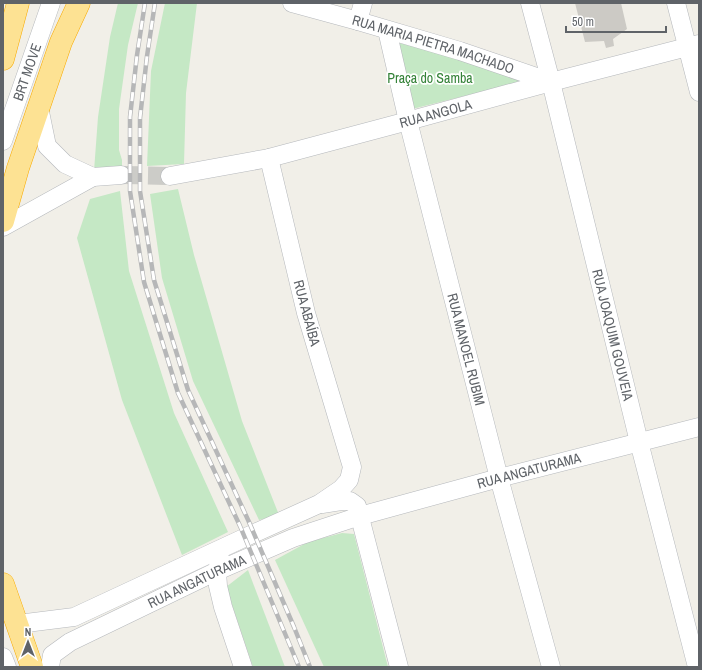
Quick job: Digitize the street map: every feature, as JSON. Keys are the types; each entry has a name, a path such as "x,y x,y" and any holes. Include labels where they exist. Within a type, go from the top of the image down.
{"highway":[{"path":"3,13 6,3"},
{"path":"3,59 18,3"},
{"path":"3,221 18,168 61,42 79,3"},
{"path":"4,587 26,623 46,667"},
{"path":"4,587 32,667"}],"street":[{"name":"BRT MOVE","path":"3,142 51,3"},
{"name":"RUA MARIA PIETRA MACHADO","path":"292,3 460,51 551,82"},
{"path":"358,21 363,3"},
{"name":"RUA JOAQUIM GOUVEIA","path":"530,3 551,82 639,442 697,667"},
{"path":"676,3 693,45 699,92"},
{"name":"RUA MANOEL RUBIM","path":"387,30 408,121 499,478 551,667"},
{"name":"RUA ANGOLA","path":"170,176 269,158 693,45"},
{"path":"39,107 47,146 64,164 93,177"},
{"name":"RUA ABAÍBA","path":"269,158 306,313 352,467"},
{"path":"3,227 93,177 121,175"},
{"name":"RUA ANGATURAMA","path":"50,667 52,654 70,642 218,571 293,538 360,516 499,478 699,427"},
{"name":"RUA ANGATURAMA","path":"26,623 74,617 319,504 341,489 349,480 352,467"},
{"name":"RUA ANGATURAMA","path":"319,504 350,501 357,506 360,516"},
{"path":"360,516 398,667"},
{"path":"243,667 223,606 218,586 218,571 219,562 246,537"},
{"path":"3,657 7,667"}],"green space":[{"path":"118,3 138,3 128,45 119,109 119,150 122,160 122,169 94,171 98,117 110,37"},
{"path":"165,3 197,3 186,93 184,164 147,166 151,71"},
{"name":"Praça do Samba","path":"393,41 517,76 518,80 517,83 412,109"},
{"path":"178,189 194,255 242,421 279,515 259,520 193,381 162,278 150,194"},
{"path":"120,191 129,271 174,413 228,532 182,555 122,400 77,238 90,199"},
{"path":"342,533 354,534 388,667 324,667 275,560 308,542"},
{"path":"248,570 285,667 253,667 226,587"}],"building":[{"path":"575,3 621,3 627,29 613,39 614,46 606,48 604,41 585,42"}],"tunnel":[{"path":"121,175 170,176"}],"railway":[{"path":"145,3 130,117 130,191 144,282 178,393 240,526 299,667"},
{"path":"155,3 140,118 140,191 154,280 188,390 249,522 310,667"}]}
